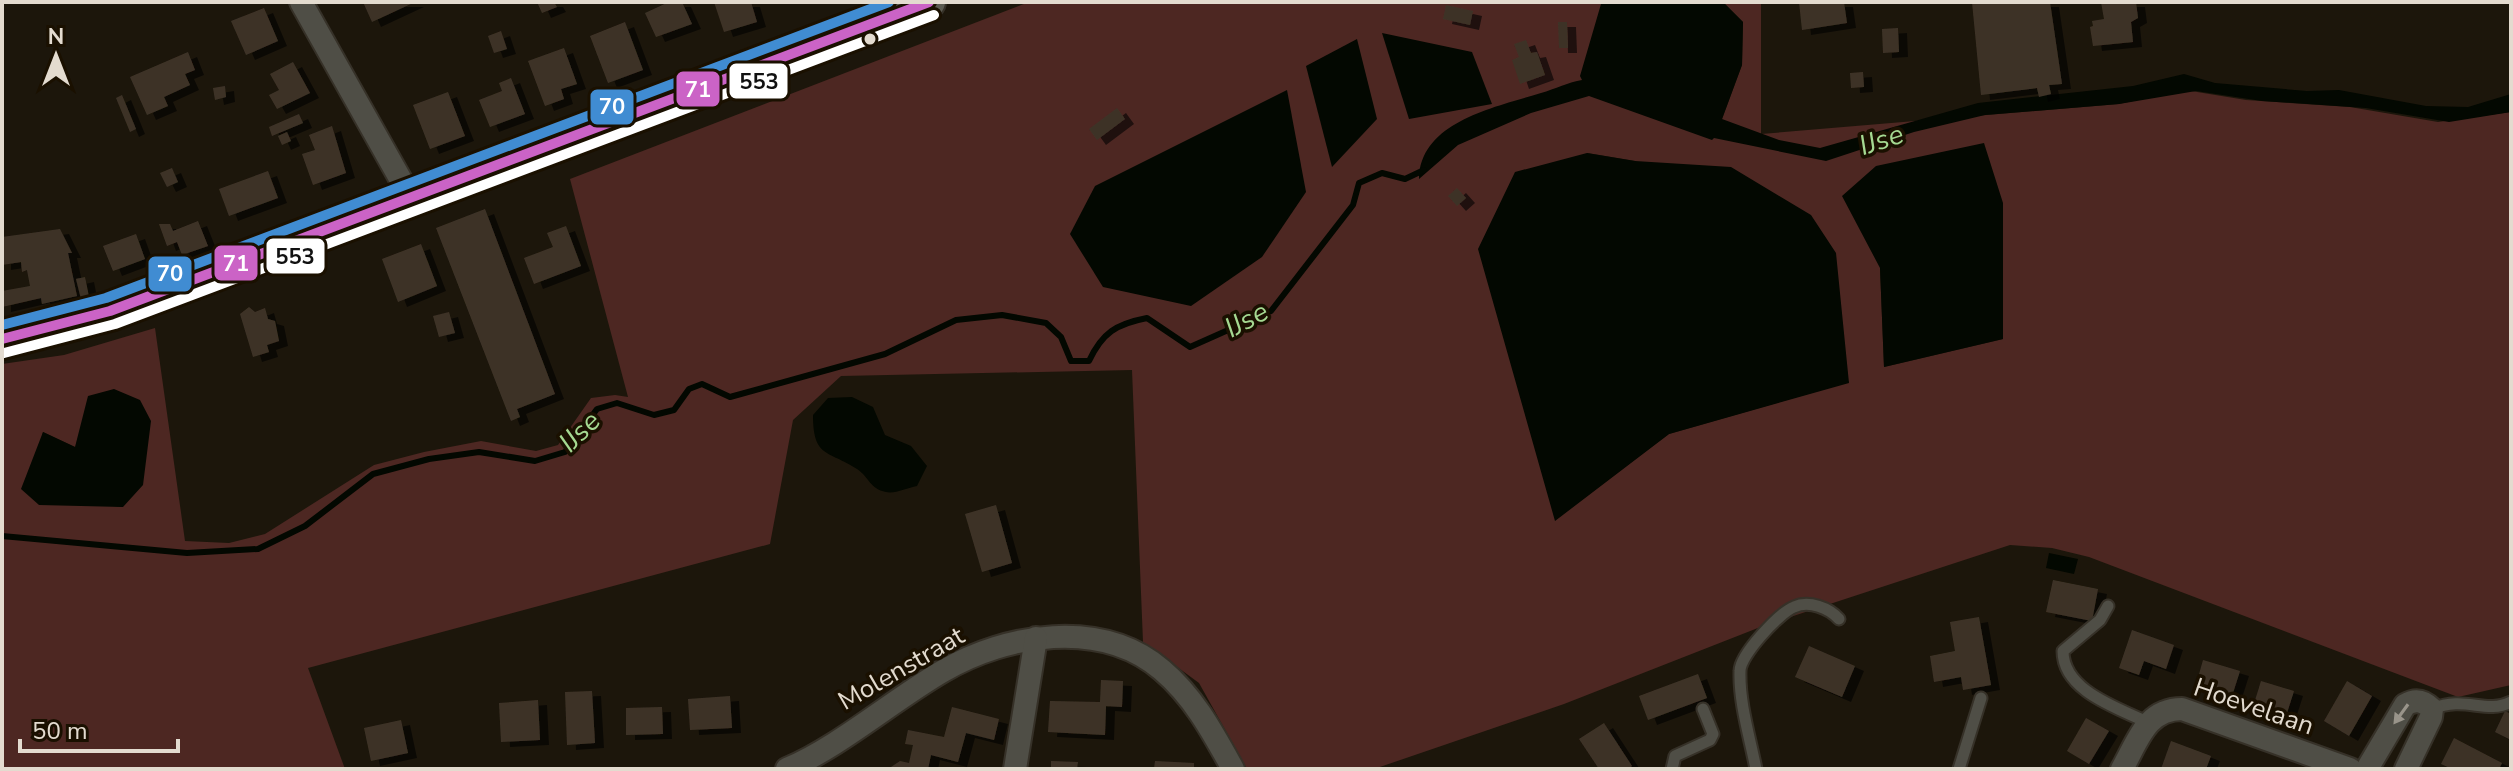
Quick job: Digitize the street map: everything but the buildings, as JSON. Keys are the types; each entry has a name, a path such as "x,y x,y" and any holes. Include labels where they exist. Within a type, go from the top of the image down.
{"main road":[{"path":"2,339 36,333 110,311 929,2"}],"street":[{"path":"301,2 411,198"},
{"path":"1015,769 1036,638"},
{"name":"Molenstraat","path":"787,769 944,670 981,652 1036,638 1078,638 1118,646 1160,668 1210,726 1233,769"},
{"path":"2367,769 2405,705 2413,701 2425,702 2432,709 2406,769"},
{"name":"Hoevelaan","path":"2149,723 2157,713 2182,709 2350,769"},
{"path":"2122,769 2149,723"}],"lane":[{"path":"1756,769 1741,690 1739,669 1745,655 1793,607 1807,604 1830,609 1839,619"},
{"path":"2108,606 2100,620 2063,651 2063,666 2071,678 2095,696 2149,723"},
{"path":"1959,769 1981,698"},
{"path":"2432,709 2450,701 2491,707 2511,702"},
{"path":"1672,769 1675,756 1710,740 1713,734 1703,709"}],"shaded area":[{"path":"1029,2 1658,2 1601,4 1718,130 1742,65 1743,22 1723,2 1761,2 1761,134 2119,104 2185,90 2246,100 2350,107 2438,122 2511,112 2511,685 2458,697 2089,557 2052,548 2010,545 1763,626 1564,704 1374,769 1247,769 1199,683 1143,642 1132,370 841,376 793,420 770,544 308,668 345,769 2,769 2,364 64,355 155,328 185,541 229,543 265,534 374,465 424,452 481,441 536,451 558,445 591,398 628,397 570,179","holes":["1587,153 1635,161 1849,382 1669,434 1555,520","1880,268 2003,339 1884,367","43,432 75,447 123,507 103,505 39,449"]}],"water":[{"path":"1723,2 1743,22 1742,65 1722,119 1779,140 1820,148 1978,103 2133,86 2184,74 2215,83 2307,91 2339,90 2426,106 2468,107 2511,94 2511,112 2449,122 2366,108 2262,101 2196,91 2119,104 1985,115 1914,132 1826,161 1712,140 1589,96 1531,113 1458,145 1419,179 1423,159 1432,143 1446,130 1483,111 1582,80 1580,76 1601,4"},
{"path":"1382,33 1472,52 1492,104 1409,119"},
{"path":"1357,39 1377,119 1332,167 1306,66"},
{"path":"1287,90 1306,192 1262,257 1191,306 1103,287 1070,234 1095,186"},
{"path":"1984,143 2003,203 2003,339 1884,367 1880,268 1842,196 1876,166"},
{"path":"1587,153 1635,161 1731,167 1811,215 1836,253 1849,383 1669,434 1555,521 1478,249 1515,172"},
{"path":"114,389 140,400 151,421 143,485 123,507 39,505 21,489 43,432 75,447 88,396"},
{"path":"852,397 873,407 885,435 911,446 927,466 917,486 893,492 881,490 857,469 819,446 813,415 828,398"},
{"path":"2049,553 2078,559 2074,574 2046,568"}],"waterway":[{"name":"IJse","path":"2,536 187,553 258,549 305,526 373,474 429,459 479,452 535,461 565,452 597,409 617,403 654,415 674,410 689,389 702,384 730,397 885,354 956,320 1002,315 1046,323 1061,337 1071,361 1089,361 1099,343 1111,331 1147,318 1190,347 1271,311 1353,205 1359,183 1382,173 1405,179 1424,170"}],"transit line":[{"name":"70","path":"2,325 106,298 889,2"},
{"name":"71","path":"2,339 110,311 929,2"},
{"name":"553","path":"4,353 115,324 934,15"}]}
